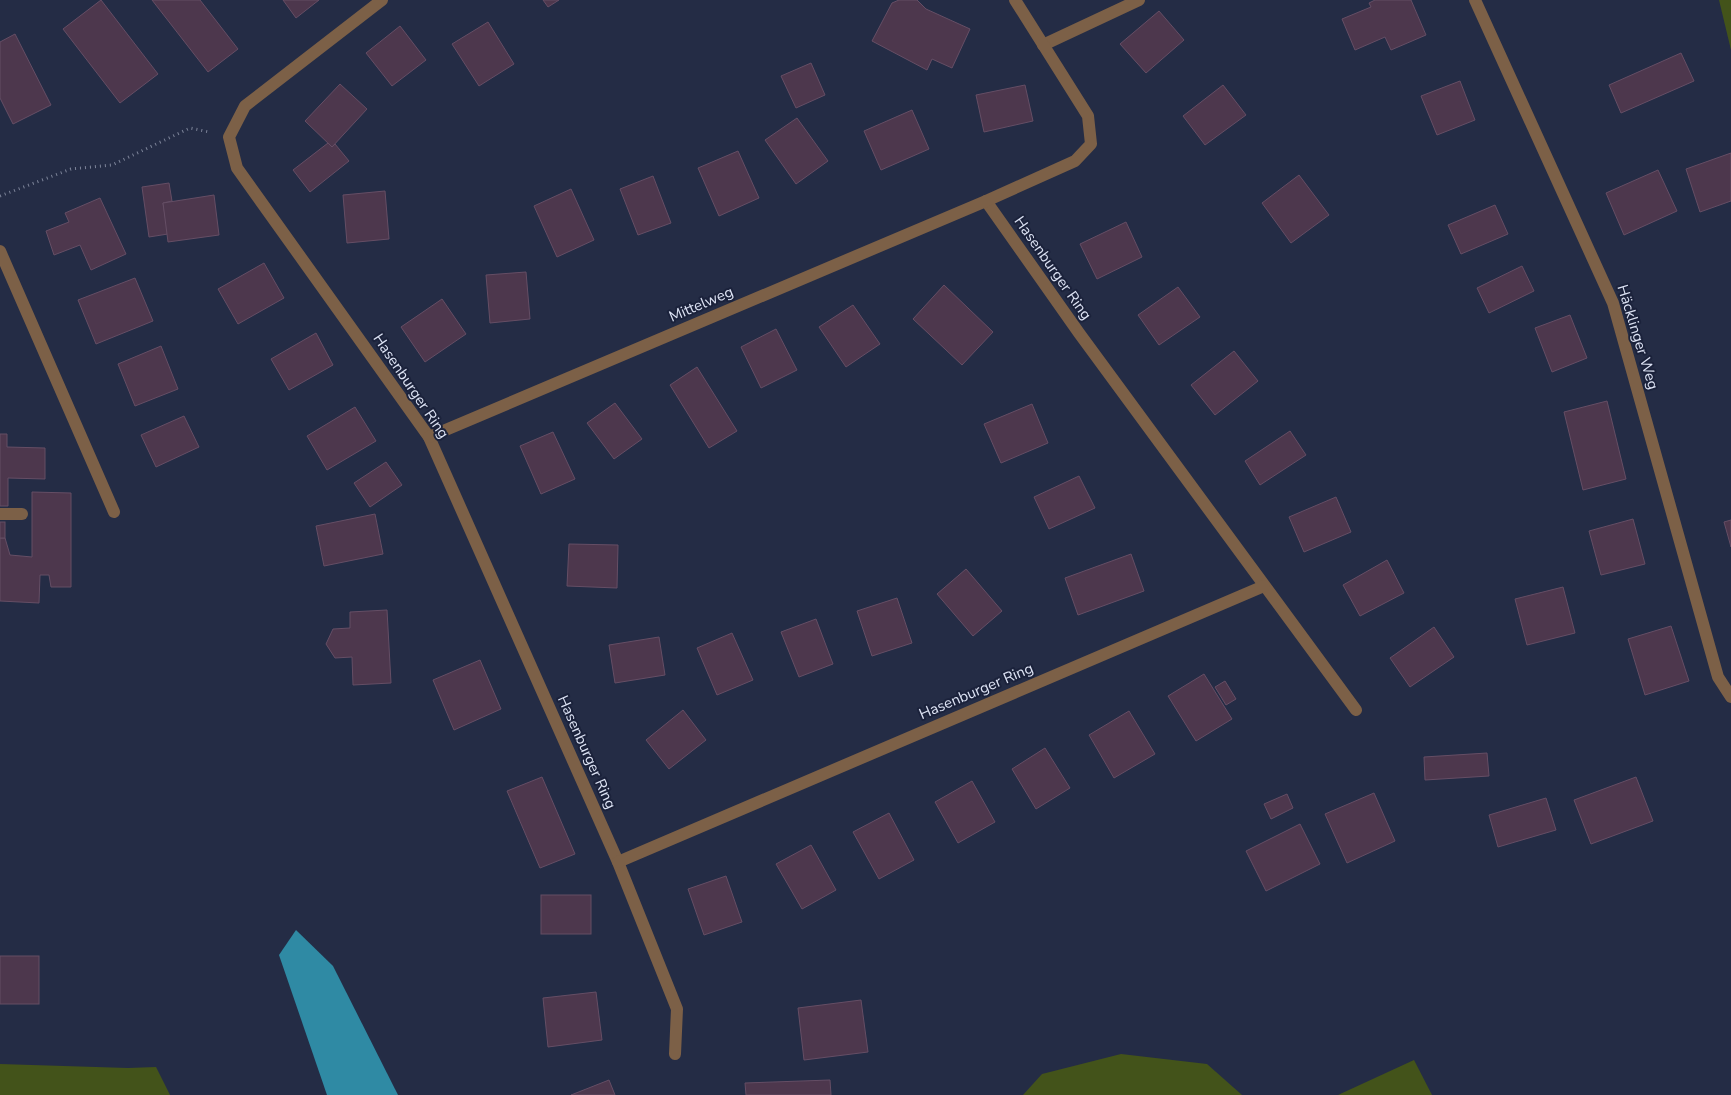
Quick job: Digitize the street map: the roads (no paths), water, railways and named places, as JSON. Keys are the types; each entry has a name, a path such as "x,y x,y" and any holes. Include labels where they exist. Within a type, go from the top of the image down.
{"street":[{"name":"Hasenburger Ring","path":"382,0 245,106 229,137 237,168 429,437 618,862 677,1009 675,1054"},
{"path":"986,201 1075,161 1092,144 1088,116 1015,0"},
{"path":"1044,46 1139,0"},
{"name":"Häcklinger Weg","path":"1474,0 1613,303 1718,677 1731,697"},
{"name":"Hasenburger Ring","path":"986,201 1079,333 1356,710"},
{"name":"Mittelweg","path":"429,437 986,201"},
{"path":"0,252 114,512"},
{"path":"0,514 22,514"},
{"name":"Hasenburger Ring","path":"618,862 1264,586"}],"water":[{"path":"296,930 333,966 398,1095 327,1095 279,955"}]}
